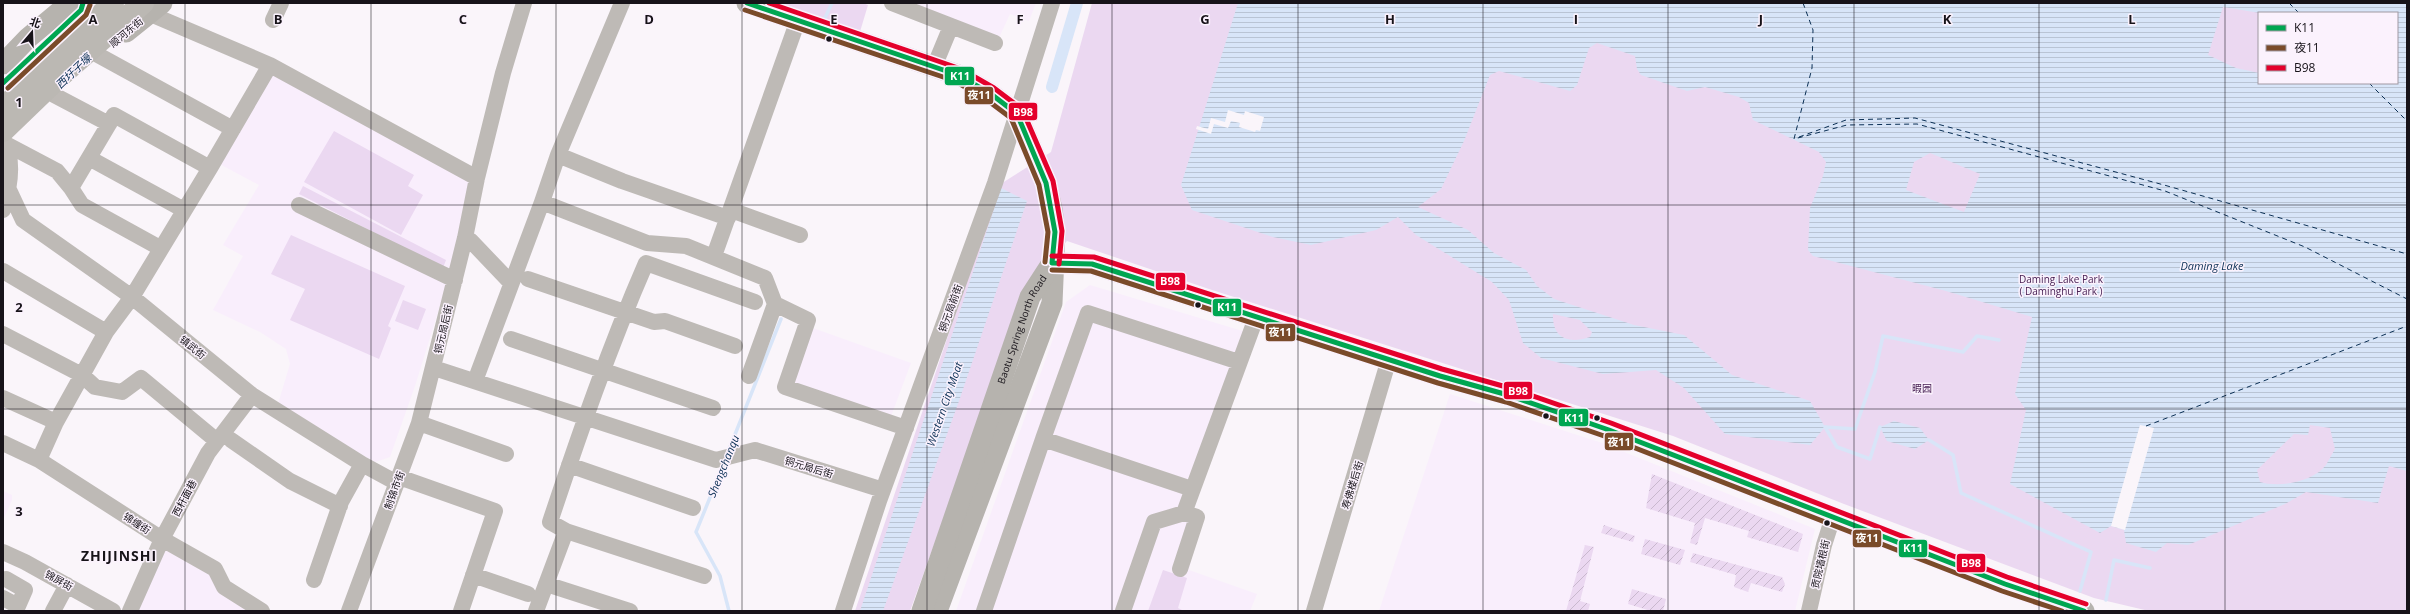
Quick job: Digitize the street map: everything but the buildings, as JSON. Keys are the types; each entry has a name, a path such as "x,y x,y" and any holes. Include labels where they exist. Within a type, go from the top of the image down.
{"highway":[{"path":"3,108 112,3"},
{"path":"3,140 85,53 151,6"}],"main road":[{"path":"3,64 28,38 70,3"},
{"path":"747,3 934,66 964,78 991,94 1017,114 1046,183 1052,208 1055,232 1052,263"},
{"name":"顺河东街","path":"3,140 151,6"},
{"path":"1052,263 1253,326 1388,363"},
{"path":"1052,263 1092,264 1388,363 1708,476 2020,590 2084,611"},
{"name":"Baotu Spring North Road","path":"922,611 1030,297 1052,263"},
{"name":"Baotu Spring North Road","path":"937,611 1052,303 1052,263"},
{"path":"1831,521 1969,580 2058,611"}],"street":[{"path":"273,20 280,3"},
{"name":"铜元局后街","path":"524,3 502,73 476,178 465,238 434,368 716,460 755,450 883,490"},
{"path":"475,381 558,155 622,3"},
{"path":"892,3 996,43"},
{"name":"铜元局前街","path":"843,611 883,490 995,183 1052,3"},
{"path":"151,6 270,65 476,178"},
{"path":"714,256 798,20"},
{"path":"934,66 951,26"},
{"path":"98,55 233,129"},
{"path":"39,460 56,422 106,332 132,297 270,65"},
{"path":"54,95 108,124"},
{"path":"71,188 114,115 210,168"},
{"path":"3,140 57,171 71,188 82,205 160,248"},
{"path":"3,140 7,148 10,168 9,190 3,210"},
{"path":"558,155 622,181 800,235"},
{"path":"89,158 184,210"},
{"name":"镇武街","path":"9,190 23,220 132,297 252,395 362,464 398,480 495,512 473,575"},
{"path":"542,202 647,243 686,246 714,256 765,278 775,304 749,376"},
{"path":"299,205 455,280"},
{"path":"465,238 471,240 511,283"},
{"path":"704,576 566,531 550,522 585,417 624,313 646,263 755,302"},
{"path":"3,271 106,332"},
{"path":"528,279 624,313 654,322 665,321 735,346"},
{"path":"775,304 808,320 785,387 906,428"},
{"path":"984,611 1043,438 1088,313 1239,362"},
{"path":"1184,513 1253,326"},
{"path":"3,334 82,375 95,387 122,392 141,378 224,440 290,481 340,506"},
{"path":"511,339 603,372 713,408"},
{"name":"寿佛楼后街","path":"1314,611 1388,363"},
{"name":"制锦市街","path":"349,611 419,423 434,368"},
{"name":"西杆面巷","path":"130,611 162,539 208,453 224,440 252,395"},
{"path":"3,398 56,422"},
{"path":"419,423 506,454"},
{"path":"1043,438 1186,487"},
{"name":"锦缠街","path":"3,443 39,460 162,539 214,569 224,587 262,611"},
{"path":"314,580 340,506 362,464"},
{"path":"569,465 693,508"},
{"path":"1123,611 1154,522 1184,513 1197,517 1180,569"},
{"name":"贡院墙根街","path":"1809,611 1831,521"},
{"path":"536,611 566,531"},
{"path":"3,598 18,606 25,590 5,582 10,555"},
{"name":"锦屏街","path":"10,555 113,611"},
{"path":"461,611 473,575 528,594"},
{"path":"546,584 630,611"},
{"path":"53,611 67,585"}],"shaded area":[{"path":"907,3 1036,3 1029,21 1010,14 998,40"},
{"path":"270,65 471,175 448,280 415,386 390,457 375,462 277,407 290,364 286,349 260,332 213,310 243,256 223,245 259,185 214,161"},
{"path":"1090,285 1246,332 1182,510 1151,518 1120,611 956,611 1066,302"},
{"path":"813,328 911,363 890,419 791,385"},
{"path":"1450,394 1602,443 1815,529 1795,611 1379,611"},
{"path":"3,491 12,495 12,500 3,520"},
{"path":"1179,521 1200,522 1189,570 1257,594 1250,611 1128,611 1156,528"},
{"path":"162,539 262,611 131,611"}],"green space":[{"path":"768,3 863,3 868,5 859,35"},
{"name":"Daming Lake Park ( Daminghu Park )","path":"1092,3 2407,3 2407,611 2149,611 2094,598 1844,504 1673,436 1212,290 1067,241 1031,277 910,611 855,611 999,185 1051,152"},
{"path":"334,131 414,175 408,186 423,195 401,235 304,182"},
{"path":"303,186 446,260 443,268 299,194"},
{"path":"291,235 405,286 388,326 391,328 379,359 290,320 305,289 271,274"},
{"path":"403,300 426,309 418,330 395,321"},
{"path":"1652,474 1803,534 1798,552 1747,537 1749,531 1705,518 1697,545 1690,543 1695,523 1646,508"},
{"path":"1604,525 1635,536 1633,542 1601,533"},
{"path":"1645,539 1685,550 1680,565 1641,554"},
{"path":"1585,545 1594,547 1580,601 1590,604 1588,611 1566,611"},
{"path":"1693,553 1782,577 1785,584 1782,592 1751,583 1748,592 1734,587 1736,575 1690,562"},
{"path":"1163,570 1187,578 1178,608 1184,611 1148,611"},
{"path":"1632,589 1666,599 1663,611 1651,611 1628,604"}],"water":[{"name":"Daming Lake","path":"1238,3 2407,3 2407,471 2389,466 2378,503 2306,492 2285,504 2188,545 2167,543 2156,552 2126,543 2124,530 2111,526 2100,533 2010,484 2026,410 2015,394 2032,317 1946,291 1813,256 1808,250 1810,208 1823,176 1826,162 1819,152 1753,120 1749,103 1739,97 1705,87 1687,91 1641,75 1637,69 1635,56 1597,43 1589,48 1577,85 1570,91 1499,71 1490,75 1464,141 1441,189 1418,207 1468,230 1494,253 1526,270 1537,286 1554,299 1634,325 1684,335 1732,375 1810,401 1825,427 1810,445 1725,434 1684,388 1656,370 1603,374 1541,358 1523,343 1509,300 1492,282 1416,235 1398,217 1376,230 1311,245 1273,237 1192,210 1181,185","holes":["1930,153 1980,174 1964,212 1906,190 1914,162","1553,314 1580,320 1592,332 1590,337 1575,340 1563,338 1555,329","2310,425 2330,428 2335,449 2326,465 2313,476 2295,482 2286,484 2268,484 2260,482 2257,470 2294,434 2308,435"]},
{"path":"1001,188 1027,201 959,401 883,611 860,611"},
{"path":"1894,421 1920,428 1929,440 1915,449 1887,441 1880,427"}],"pier":[{"path":"1228,110 1244,115 1245,111 1264,117 1260,131 1256,130 1255,132 1239,127 1240,123 1231,121 1228,128 1214,124 1211,134 1196,129 1197,126 1208,129 1211,118 1225,122"},
{"path":"2140,425 2154,428 2125,530 2111,526"}],"waterway":[{"path":"823,22 832,3"},
{"name":"Western City Moat","path":"1052,87 1077,3"},
{"name":"Shengchanqu","path":"728,452 781,319"},
{"path":"1825,427 1855,429 1875,372 1883,336 1963,352 1977,336 1999,340"},
{"path":"1825,427 1837,447 1870,459 1880,427"},
{"path":"1929,440 1953,455 1961,493 2091,552 2080,591"},
{"name":"Shengchanqu","path":"724,463 696,532 720,576 729,611"},
{"path":"2106,600 2114,560 2150,568"}],"ferry route":[{"path":"1803,3 1813,30 1812,68 1794,139 1847,125 1917,124 2165,191 2305,247 2407,299"},
{"path":"2289,3 2298,12"},
{"path":"2370,84 2407,121"},
{"path":"1799,137 1846,120 1915,118 2164,185 2407,254"},
{"path":"2146,426 2407,326"}],"transit line":[{"name":"K11","path":"3,83 81,10 83,3"},
{"name":"K11","path":"747,3 958,75 991,94 1017,114 1046,183 1055,232 1052,263"},
{"name":"B98","path":"769,3 961,69 994,88 1022,109 1053,181 1062,231 1059,264"},
{"name":"夜11","path":"8,88 86,15 90,5"},
{"name":"夜11","path":"745,10 955,81 987,100 1011,118 1039,185 1048,232 1045,262"},
{"name":"B98","path":"1052,256 1094,257 1442,369 1510,388 1611,423 2007,577 2086,604"},
{"name":"K11","path":"1052,263 1092,264 1440,376 1508,395 1609,430 2005,584 2084,611"},
{"name":"夜11","path":"1052,270 1091,271 1438,383 1506,402 1607,437 2002,591 2062,611"}],"district":[{"name":"ZHIJINSHI","path":"119,555"}],"water label":[{"name":"西圩子壕","path":"73,71"}],"park label":[{"name":"暇园","path":"1922,388"}]}
